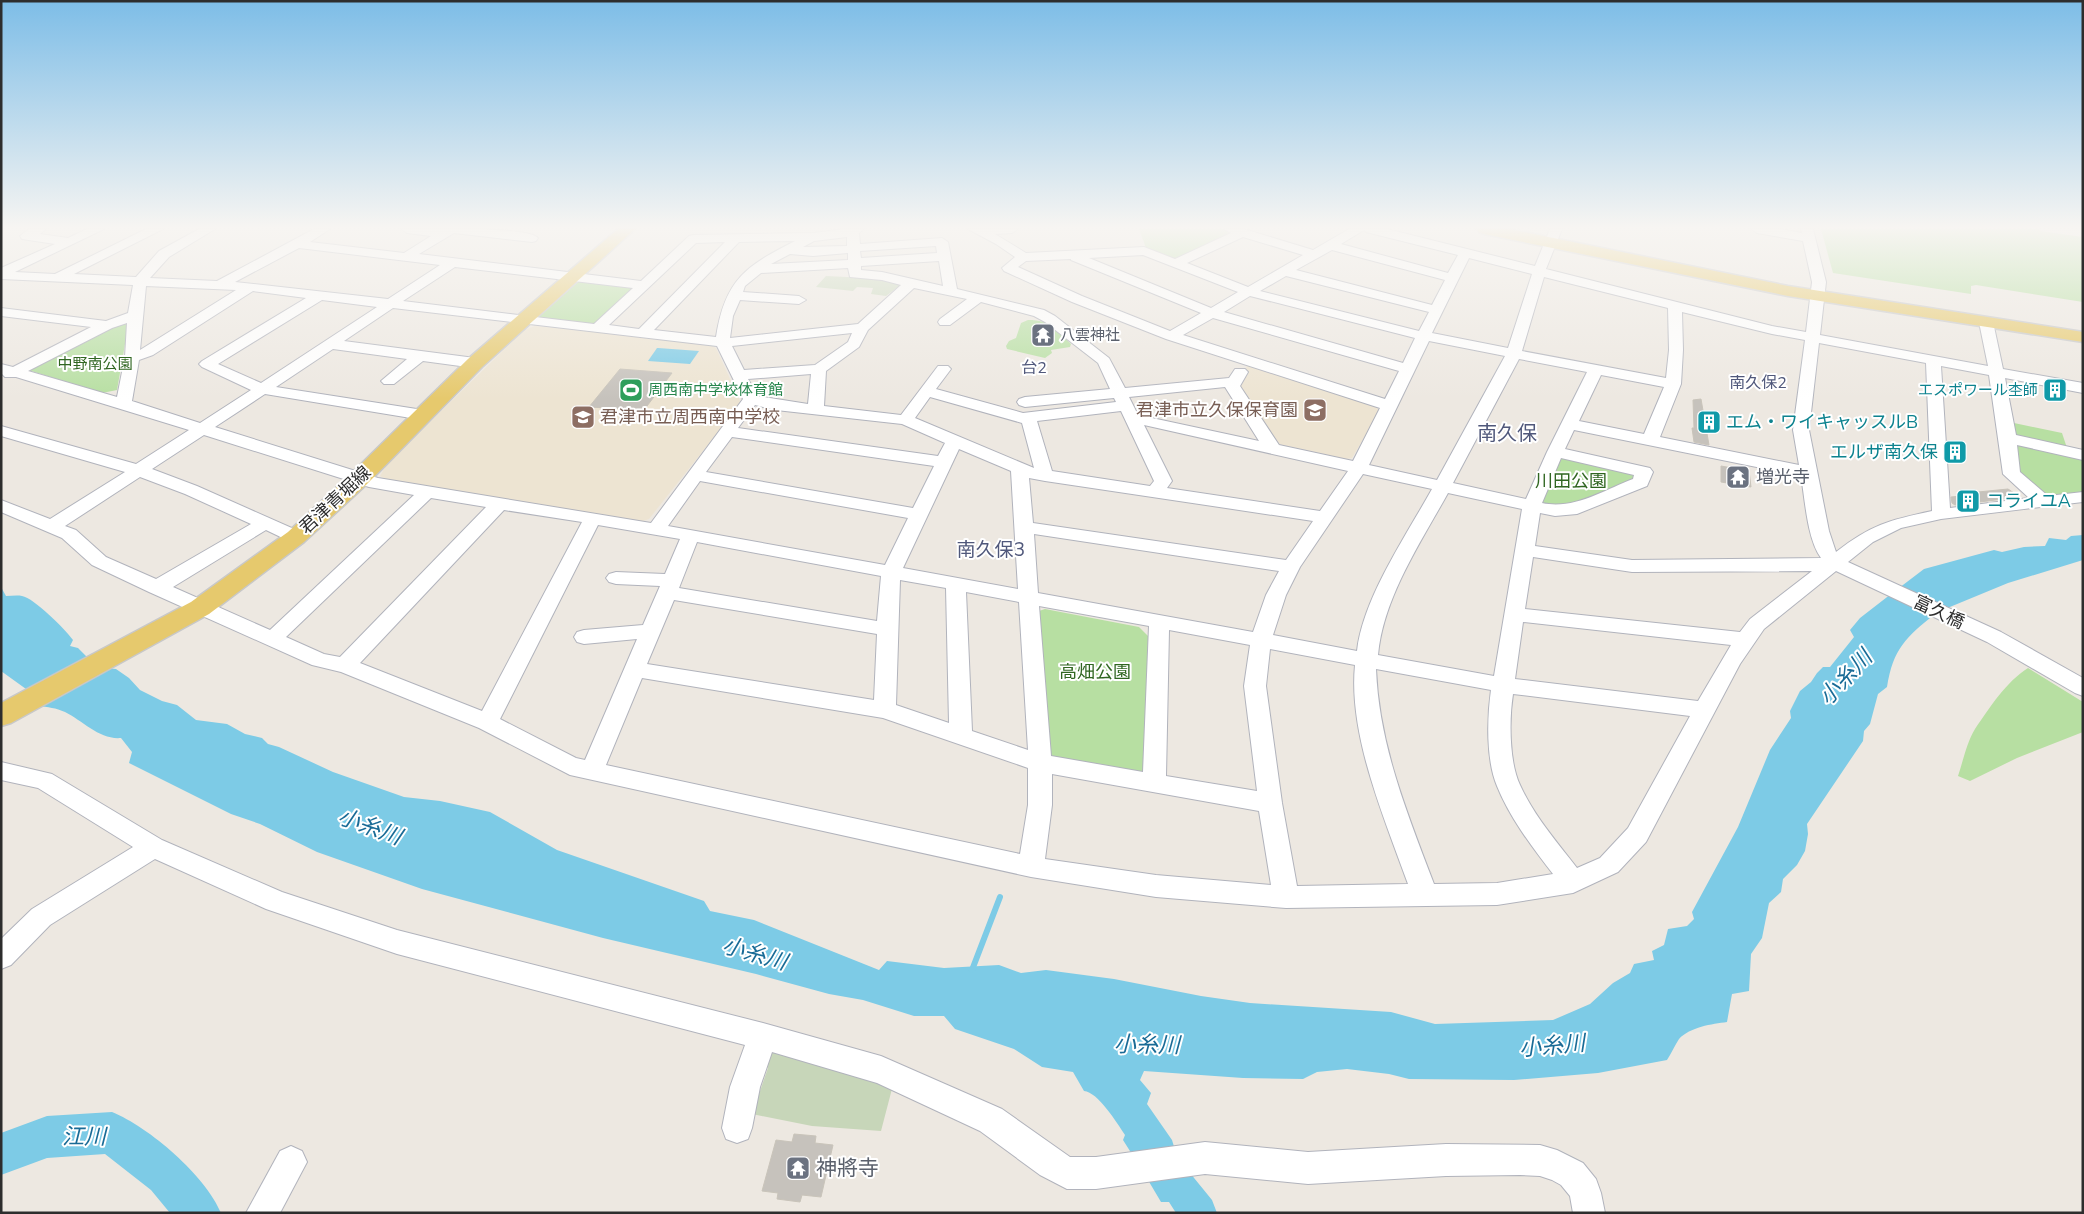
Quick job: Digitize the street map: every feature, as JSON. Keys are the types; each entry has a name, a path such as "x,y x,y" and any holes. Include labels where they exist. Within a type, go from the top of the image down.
{"main road":[{"name":"君津青堀線","path":"1,716 200,608 296,537 359,479 475,363 563,286"},
{"path":"1779,286 1818,294 2083,337"},
{"path":"1818,294 2083,333"}],"street":[{"path":"124,404 132,357 134,315 139,286"},
{"path":"238,286 722,342 862,328"},
{"path":"51,527 418,286"},
{"path":"598,328 642,286"},
{"path":"644,332 689,286"},
{"path":"739,286 726,316 722,342 751,399"},
{"path":"740,375 819,369 854,344 862,328 909,286"},
{"path":"925,286 979,297 1039,313 1101,357 1163,481 1154,492"},
{"path":"950,286 951,291"},
{"path":"1048,286 1171,336 1390,406"},
{"path":"1146,286 1212,313 1407,369"},
{"path":"1233,286 1249,292 1423,336 1673,384"},
{"path":"1171,336 1261,286"},
{"path":"1340,286 1436,310"},
{"path":"1286,897 1270,803 1255,686 1261,640 1276,595 1291,567 1359,467 1448,286"},
{"path":"1425,895 1378,762 1370,726 1365,685 1369,634 1383,596 1514,354 1535,286"},
{"path":"1594,286 1772,330 2083,388"},
{"path":"1818,286 1801,430 1826,552 1842,566"},
{"path":"132,357 148,352 251,287"},
{"path":"320,295 207,364 262,390 423,415"},
{"path":"734,295 799,300"},
{"path":"945,322 979,297"},
{"path":"1650,440 1673,384 1676,350 1675,307"},
{"path":"1,312 107,325"},
{"path":"1,378 8,369 134,315"},
{"path":"1986,322 2009,438 2012,474 2044,502"},
{"path":"330,344 475,363"},
{"path":"389,381 420,356"},
{"path":"1933,359 1942,514"},
{"path":"1246,361 1232,386 1272,448"},
{"path":"8,369 359,479 592,520 691,535 1503,685 1705,710"},
{"path":"816,410 819,369"},
{"path":"905,420 943,369"},
{"path":"1573,882 1536,834 1508,785 1500,742 1500,704 1532,506 1555,452 1571,424 1596,370"},
{"path":"928,391 1021,412 1126,405 1234,382"},
{"path":"1021,412 1035,388"},
{"path":"751,399 776,405 905,420 1020,470 1045,476 1325,517"},
{"path":"656,529 751,399"},
{"path":"1126,405 1272,448 1555,511 1571,510 1641,482 1644,472 1555,452"},
{"path":"1021,412 1029,420 1045,476"},
{"path":"1571,424 1809,472"},
{"path":"1,431 138,470 191,490 296,537"},
{"path":"727,431 944,462"},
{"path":"2009,438 2083,455"},
{"path":"885,710 887,629 892,572 954,441"},
{"path":"1020,470 1040,763 1040,805 1031,867"},
{"path":"694,475 919,514"},
{"path":"272,639 427,492"},
{"path":"1,505 69,534 99,561 156,588 319,660 345,665 487,722 570,766 1031,867 1156,886 1286,897 1497,894 1573,882 1609,865 1637,836 1731,661 1758,624 1842,566 1866,538 1895,524 1942,514 2083,496"},
{"path":"345,665 499,504"},
{"path":"487,722 592,520"},
{"path":"156,588 265,523"},
{"path":"1023,527 1291,567"},
{"path":"592,770 691,535"},
{"path":"1525,550 1632,566 1842,566"},
{"name":"富久橋","path":"1842,566 1994,637 2083,688"},
{"path":"616,578 669,586 887,629"},
{"path":"956,583 961,736"},
{"path":"1515,614 1746,640"},
{"path":"1154,783 1159,621"},
{"path":"584,637 650,631"},
{"path":"634,669 885,710 1040,763 1270,803"},
{"path":"1,771 44,780 153,847 275,901 397,942 763,1036 881,1070 991,1120 1067,1174 1096,1173 1205,1158 1308,1168 1446,1160 1461,1162 1528,1158 1558,1166 1576,1178 1584,1188 1589,1213"},
{"path":"1,957 41,918 153,847"},
{"path":"737,1128 745,1087 763,1036"},
{"path":"262,1213 291,1162"}],"shaded area":[{"name":"君津市立周西南中学校","path":"535,326 706,343 716,348 741,403 649,519 640,522 388,480 380,476 387,464 524,330"},
{"name":"君津市立久保保育園","path":"1248,364 1374,405 1379,412 1352,458 1345,459 1273,441 1236,389"}],"green space":[{"path":"574,286 626,286 632,288 595,325 537,318"},
{"path":"900,286 886,296 871,294 873,288 857,287 853,291 816,287"},
{"path":"1916,286 1973,286 1971,286 1971,294"},
{"path":"1980,286 2083,286 2083,302"},
{"path":"1028,320 1036,320 1053,326 1071,344 1070,347 1051,350 1052,353 1045,358 1007,349 1006,346 1009,341 1016,338 1021,323"},
{"name":"中野南公園","path":"118,321 129,321 117,390 102,393 28,370"},
{"path":"2014,423 2062,433 2067,448 2016,436"},
{"path":"2016,445 2083,459 2083,494 2050,498 2019,476"},
{"name":"川田公園","path":"1560,457 1635,475 1634,479 1569,506 1554,509 1540,502"},
{"name":"高畑公園","path":"1045,609 1139,627 1148,636 1144,770 1140,772 1048,757 1039,611"},
{"path":"2028,668 2083,702 2083,732 2017,758 1970,781 1958,776 1967,746 1975,729 2006,688"},
{"path":"766,1050 893,1085 881,1131 812,1126 752,1114 768,1068 758,1058"}],"water":[{"path":"657,348 699,351 690,364 648,361"},
{"path":"2083,535 2083,560 2008,583 1945,609 1899,588 1924,569 1994,550 2002,552 2024,547 2045,546 2049,538 2066,540 2071,536"},
{"path":"1,587 6,596 22,596 34,602 57,622 73,640 70,646 78,648 89,659 33,694 1,671"},
{"name":"小糸川","path":"1891,594 1935,614 1909,637 1897,653 1887,687 1878,694 1870,724 1864,731 1863,741 1807,824 1808,834 1805,851 1797,865 1783,879 1781,892 1769,903 1762,938 1751,954 1749,991 1732,994 1727,1022 1702,1027 1684,1035 1679,1039 1667,1060 1598,1073 1514,1080 1409,1079 1389,1074 1347,1069 1317,1072 1303,1079 1243,1078 1144,1071 1140,1080 1151,1093 1147,1104 1172,1140 1176,1153 1135,1159 1123,1140 1125,1135 1112,1116 1101,1102 1084,1091 1073,1072 1042,1067 1014,1049 955,1029 944,1016 914,1016 863,1000 829,994 756,974 603,938 422,889 317,852 260,824 231,814 129,763 132,752 121,738 113,738 99,733 62,711 38,706 106,668 116,669 129,678 140,690 162,701 177,705 196,720 227,724 245,734 262,738 268,744 279,747 333,772 404,797 440,801 490,812 557,850 704,901 710,911 754,920 879,970 887,961 944,968 999,965 1021,973 1046,970 1114,979 1201,996 1250,1003 1391,1012 1435,1024 1553,1020 1590,1004 1613,983 1630,973 1634,964 1654,960 1652,951 1664,945 1668,929 1687,926 1694,919 1692,912 1738,827 1770,750 1791,718 1790,711 1800,691 1811,682 1823,667 1830,667 1854,637 1850,630 1860,618"},
{"path":"1190,1173 1212,1200 1217,1213 1176,1213 1169,1202 1161,1202 1148,1180"}],"building":[{"name":"周西南中学校体育館","path":"620,369 672,373 644,410 589,407"},
{"path":"1701,399 1709,445 1694,442 1692,428 1694,428 1693,400"},
{"name":"増光寺","path":"1721,466 1749,471 1751,487 1721,482"},
{"path":"2008,489 2020,497 1955,505 1952,503 1951,497 1960,496 1958,494"},
{"name":"神將寺","path":"794,1134 816,1136 815,1143 833,1145 821,1197 802,1195 800,1202 777,1199 778,1193 762,1191 776,1140 792,1142"}],"waterway":[{"path":"972,970 1000,897"},
{"name":"江川","path":"1,1154 47,1137 112,1133 166,1175 199,1213"}],"place":[{"name":"八雲神社","path":"1043,335"},
{"name":"周西南中学校体育館","path":"631,390"},
{"name":"エスポワール杢師","path":"2055,390"},
{"name":"君津市立久保保育園","path":"1315,410"},
{"name":"君津市立周西南中学校","path":"583,417"},
{"name":"エム・ワイキャッスルB","path":"1709,422"},
{"name":"エルザ南久保","path":"1955,452"},
{"name":"増光寺","path":"1738,477"},
{"name":"コライユA","path":"1968,501"},
{"name":"神將寺","path":"798,1168"}],"district":[{"name":"台2","path":"1034,367"},
{"name":"南久保2","path":"1758,382"},
{"name":"南久保","path":"1507,433"},
{"name":"南久保3","path":"991,549"}]}
